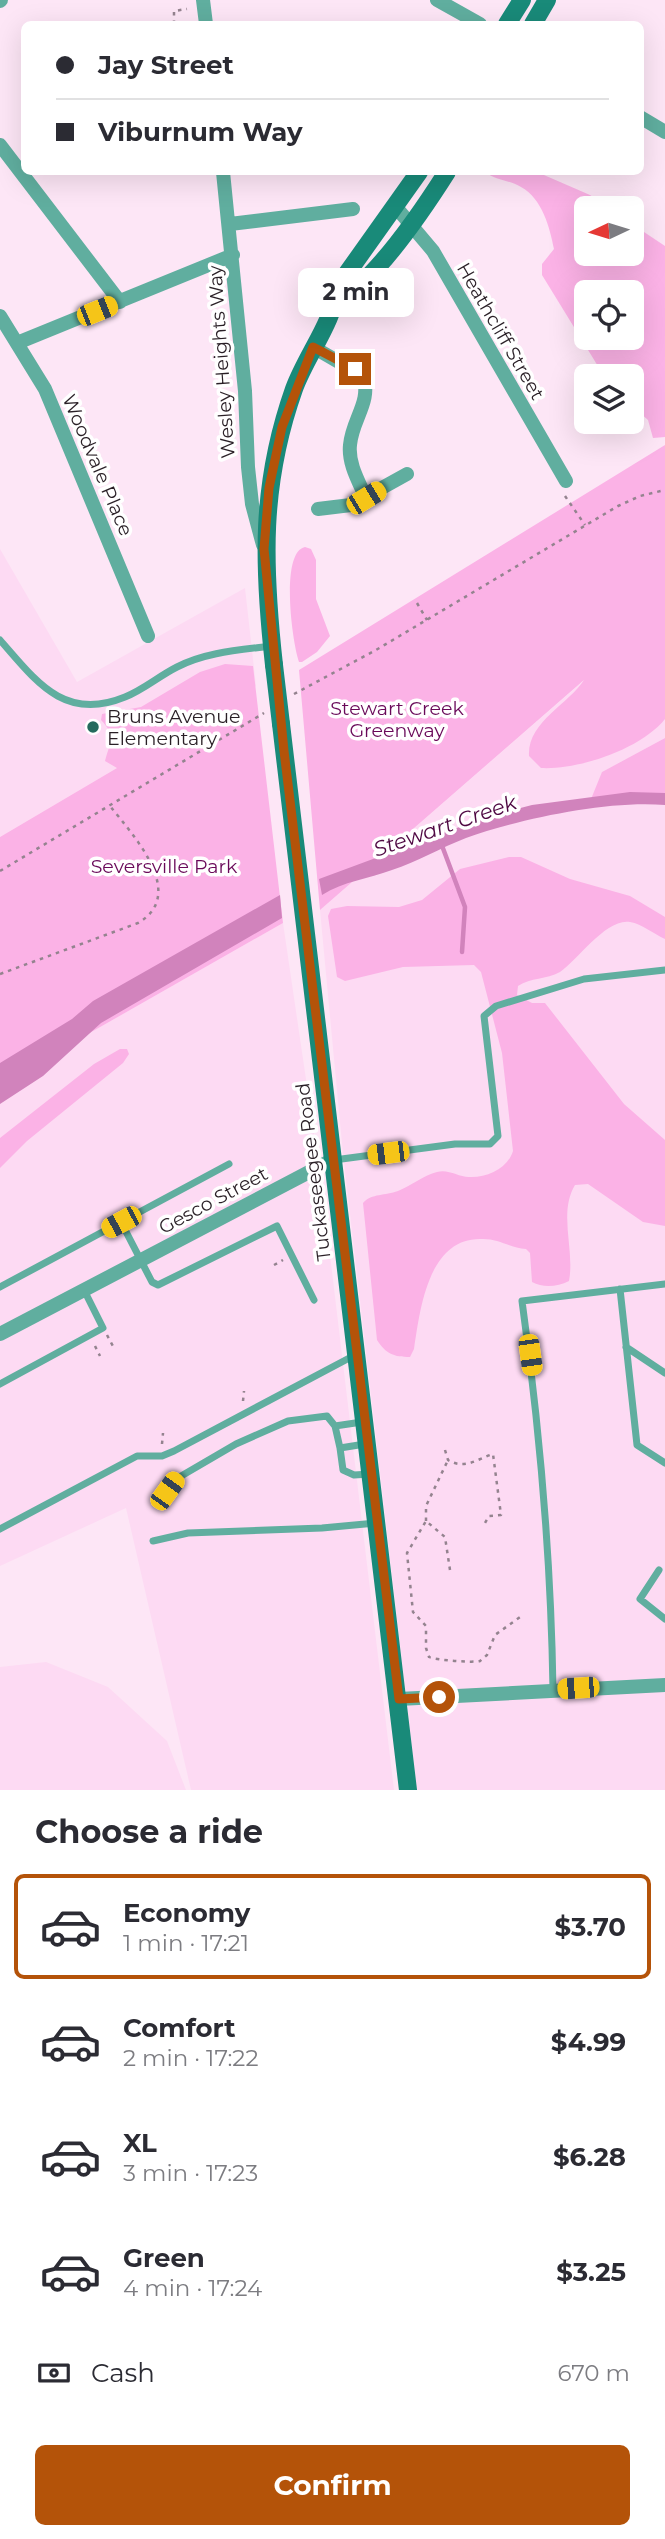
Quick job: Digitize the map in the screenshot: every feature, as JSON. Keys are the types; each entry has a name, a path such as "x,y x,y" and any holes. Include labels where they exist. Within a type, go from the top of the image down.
{"main road":[{"path":"509,21 522,0"},
{"path":"535,21 547,0"},
{"name":"Tuckaseegee Road","path":"408,1790 274,665 264,549 269,488 282,427 313,347 335,304 338,286 417,175"},
{"path":"335,304 356,292 412,223 445,175"}],"street":[{"path":"203,0 206,21"},
{"path":"437,0 475,21"},
{"path":"644,119 665,132"},
{"path":"0,145 21,172"},
{"path":"23,175 120,302"},
{"name":"Wesley Heights Way","path":"223,175 246,411 245,439 253,504 264,549"},
{"name":"Heathcliff Street","path":"395,206 433,251 563,486"},
{"path":"230,224 353,209"},
{"path":"17,343 233,255"},
{"name":"Woodvale Place","path":"0,316 52,405 148,636"},
{"path":"313,347 363,376 367,388 350,445 351,463 366,498"},
{"path":"318,509 351,505 407,474"},
{"name":"Gesco Street","path":"0,1335 332,1160"},
{"path":"399,1699 665,1685"}],"lane":[{"path":"0,640 38,683 56,698 92,705 127,697 178,666 201,657 272,646"},
{"path":"332,1160 455,1144 490,1144 498,1136 484,1016 496,1006 584,979 665,970"},
{"path":"0,1287 229,1164"},
{"path":"121,1222 152,1282 158,1285 277,1226 314,1300"},
{"path":"553,1690 551,1574 541,1436 522,1301 665,1284"},
{"path":"620,1289 637,1445 665,1463"},
{"path":"0,1384 103,1328 84,1290"},
{"path":"626,1347 665,1373"},
{"path":"0,1530 137,1456 162,1456 174,1451 356,1354"},
{"path":"159,1503 176,1479 236,1444 288,1421 327,1416 335,1426 343,1470 355,1475 370,1474"},
{"path":"335,1426 364,1422"},
{"path":"340,1448 367,1444"},
{"path":"153,1541 188,1533 281,1527 322,1528 376,1523"},
{"path":"659,1570 640,1600 665,1619"}],"path":[{"path":"174,21 174,11 187,9"},
{"path":"563,486 585,525"},
{"path":"287,698 427,620 629,500 665,490"},
{"path":"417,603 427,620"},
{"path":"0,871 264,713"},
{"path":"0,974 138,923 152,911 158,889 153,865 110,806"},
{"path":"445,1450 448,1460 426,1506 426,1521 407,1553 413,1612 426,1626 426,1648 429,1657 439,1661 480,1661 487,1655 495,1635 520,1617"},
{"path":"448,1460 457,1465 474,1463 493,1454 501,1515 489,1516 485,1522"},
{"path":"426,1521 445,1537 450,1570"}],"shaded area":[{"name":"Bruns Avenue Elementary","path":"0,549 77,682 245,588 256,686 0,837"},
{"path":"604,663 665,670 665,738 602,772 665,799 665,1790 417,1790 343,1154 320,910"},
{"path":"630,792 665,793 665,805 591,808 511,824 466,838 401,867 347,883 322,895 319,879 489,816 532,805"},
{"path":"280,895 282,918 101,1023 43,1076 0,1104 0,1063 72,1019 93,1001"},
{"path":"283,923 322,1188 394,1790 191,1790 126,1508 0,1566 0,1084"},
{"path":"46,1662 108,1687 167,1741 186,1790 0,1790 0,1667"}],"green space":[{"path":"489,175 544,175 591,196 574,196 574,266 644,266 644,232 665,246 665,437 653,438 648,420 644,416 644,364 597,364 588,350 644,350 644,280 574,280 574,327 542,275 542,264 554,249 540,206 528,192"},
{"name":"Stewart Creek Greenway","path":"665,445 665,719 641,740 608,756 573,765 541,768 529,756 535,733 584,680 320,910 299,670"},
{"path":"305,547 311,549 316,560 316,599 330,636 317,652 299,662 291,618 290,580 297,553"},
{"name":"Seversville Park","path":"225,664 253,666 283,923 0,1084 0,837 117,768 105,761 111,735 101,720 102,714 141,707 200,672"},
{"path":"665,738 665,799 589,804 602,772"},
{"path":"509,857 521,857 570,879 630,896 665,917 665,939 630,922 611,926 560,972 518,986 517,995 532,1003 545,1003 624,1104 665,1140 665,1226 643,1222 588,1184 575,1185 570,1196 567,1220 569,1281 550,1286 532,1282 530,1253 526,1249 489,1239 464,1241 450,1249 430,1278 410,1357 395,1355 387,1352 377,1340 363,1203 375,1196 398,1191 437,1172 476,1177 490,1174 507,1162 513,1151 502,1053 481,972 474,965 403,967 345,981 337,977 328,916 331,909 347,906 399,907 422,900 460,869"},
{"path":"120,1049 127,1049 129,1054 123,1063 27,1141 0,1168 0,1138 94,1064"}],"waterway":[{"name":"Stewart Creek","path":"441,843 465,907 462,952"}],"place":[{"name":"Bruns Avenue Elementary","path":"93,727"}],"route":[{"path":"355,369 313,347 295,386 272,468 264,549 284,751 399,1699 439,1697"}]}
